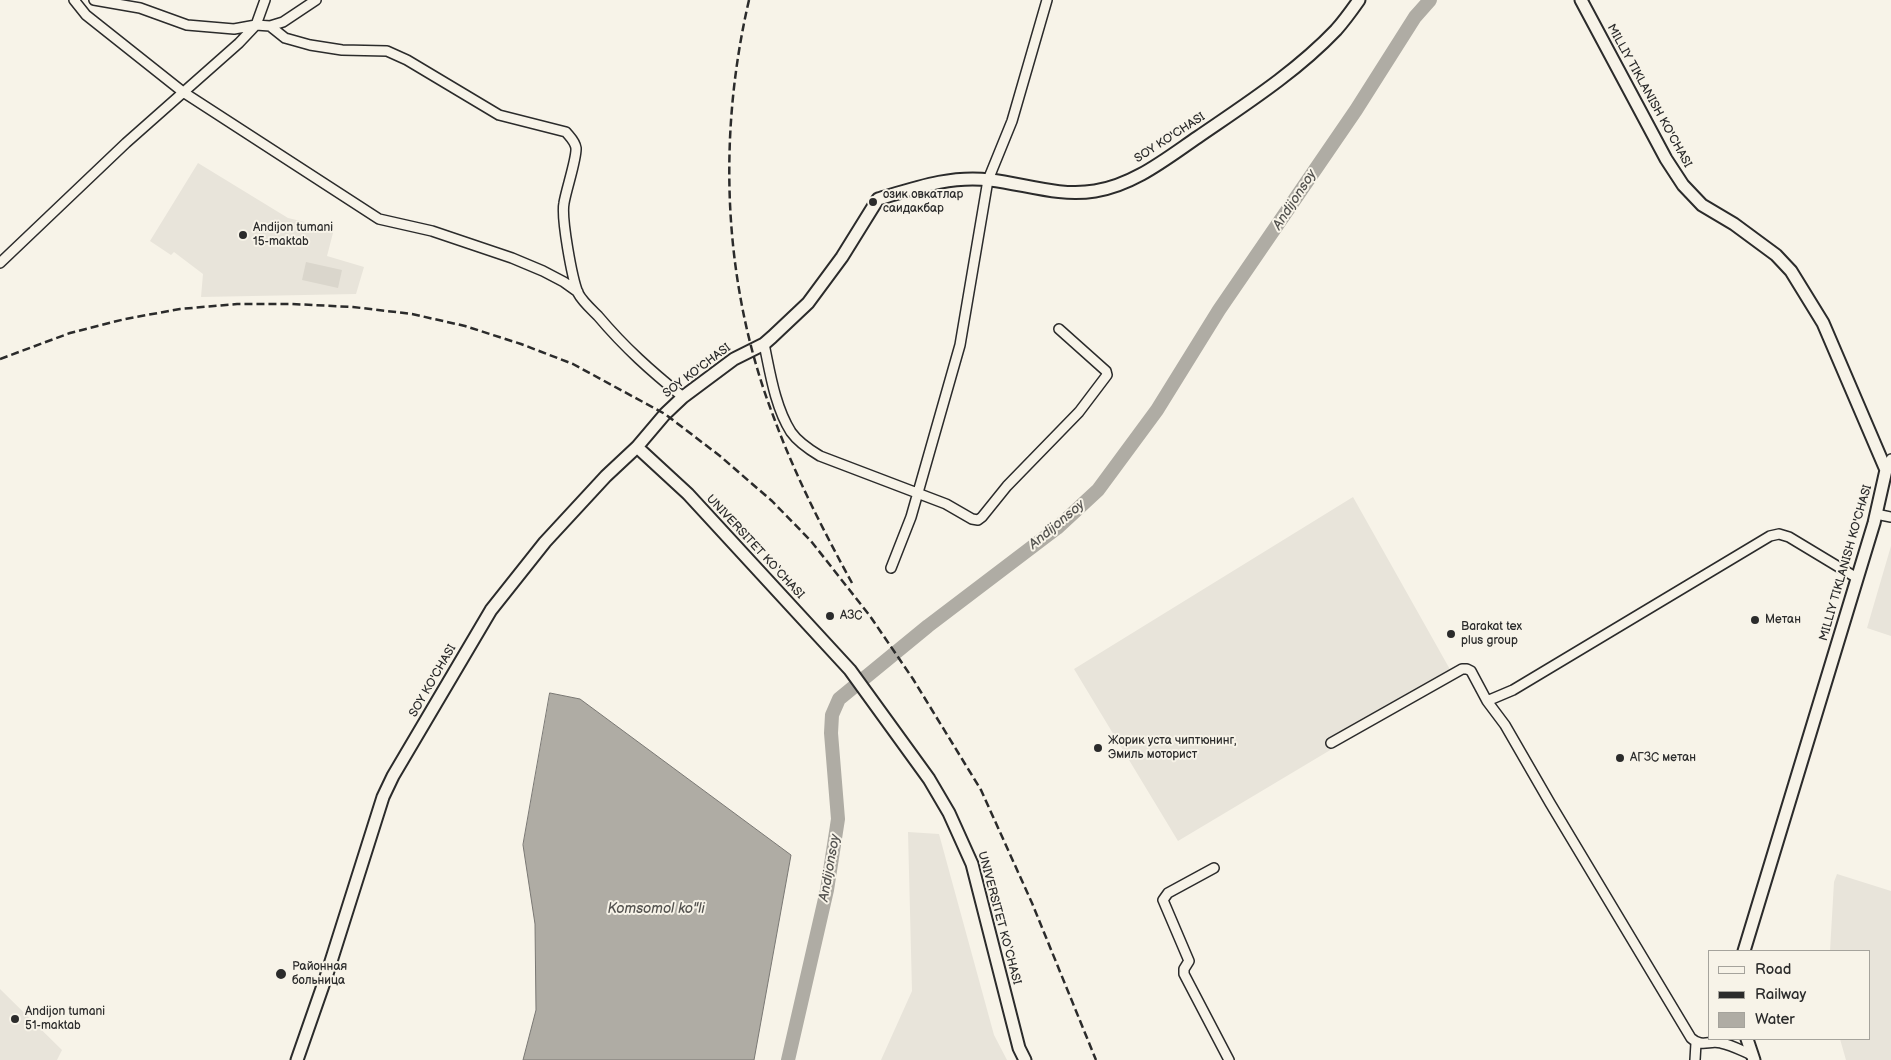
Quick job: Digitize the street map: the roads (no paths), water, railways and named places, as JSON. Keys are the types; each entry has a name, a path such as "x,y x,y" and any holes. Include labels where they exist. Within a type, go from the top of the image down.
{"main road":[{"name":"SOY KO'CHASI","path":"297,1060 327,974 383,797 393,776 491,610 552,535 606,476 637,447 665,414 683,397 734,359 764,344 808,303 842,257 878,199 941,181 988,180 1040,190 1068,192 1095,191 1130,179 1151,169 1259,95 1296,67 1337,29 1359,0"},
{"name":"MILLIY TIKLANISH KO'CHASI","path":"1581,0 1666,159 1683,185 1702,205 1758,241 1792,271 1822,322 1889,464 1857,578 1744,950"},
{"name":"UNIVERSITET KО‘CHASI","path":"637,447 688,494 850,670 929,780 949,813 972,864 1019,1048 1025,1060"},
{"path":"1748,1040 1753,1058"}],"street":[{"path":"74,0 86,15 183,92 378,220 432,231 512,258 544,271 564,282 578,292 637,359 683,397"},
{"path":"94,0 140,8 187,25 234,29 256,25 270,26 283,22 316,0"},
{"path":"0,263 126,143 239,43 256,25 265,0"},
{"path":"891,568 917,494 960,345 988,180 1012,121 1031,61 1047,0"},
{"path":"270,26 285,38 310,45 342,50 387,51 407,60 499,115 566,132 573,140 576,148 576,158 568,180 563,206 566,240 578,292"},
{"path":"764,344 774,394 791,432 804,445 820,456 946,504 972,519 978,520 1007,486 1079,412 1105,379 1106,371 1059,329"},
{"path":"1876,514 1891,517"},
{"path":"1487,701 1513,690 1770,536 1779,534 1789,537 1857,578"},
{"path":"1331,743 1462,669 1471,671 1487,701 1505,725 1690,1038 1696,1043 1703,1044 1721,1041 1753,1058"},
{"path":"1214,868 1168,893 1163,900 1189,960 1184,969 1184,974 1229,1060"},
{"path":"1695,1060 1696,1043"}],"water":[{"name":"Komsomol ko\"li","path":"550,693 580,699 791,855 754,1060 523,1060 536,1010 535,924 523,845"}],"waterway":[{"name":"Andijonsoy","path":"788,1060 827,890 838,819 831,733 832,715 839,699 928,626 1057,528 1098,490 1157,410 1219,310 1356,110 1415,17 1430,0"}],"railway":[{"path":"749,0 739,52 732,105 729,158 730,211 735,264 744,316 757,368 782,439 810,502 852,583"},
{"path":"0,359 70,333 125,319 180,309 237,304 353,307 412,314 465,326 521,344 573,364 665,414 720,456 772,501 811,541 870,616 913,679 981,790 1032,903 1096,1060"}],"place":[{"name":"озик овкатлар саидакбар","path":"873,202"},
{"name":"Andijon tumani 15-maktab","path":"243,235"},
{"name":"АЗС","path":"830,616"},
{"name":"Метан","path":"1755,620"},
{"name":"Barakat tex plus group","path":"1451,634"},
{"name":"Жорик уста чиптюнинг, Эмиль моторист","path":"1098,748"},
{"name":"АГЗС метан","path":"1620,758"},
{"name":"Районная больница","path":"281,974"},
{"name":"Andijon tumani 51-maktab","path":"15,1019"}]}
